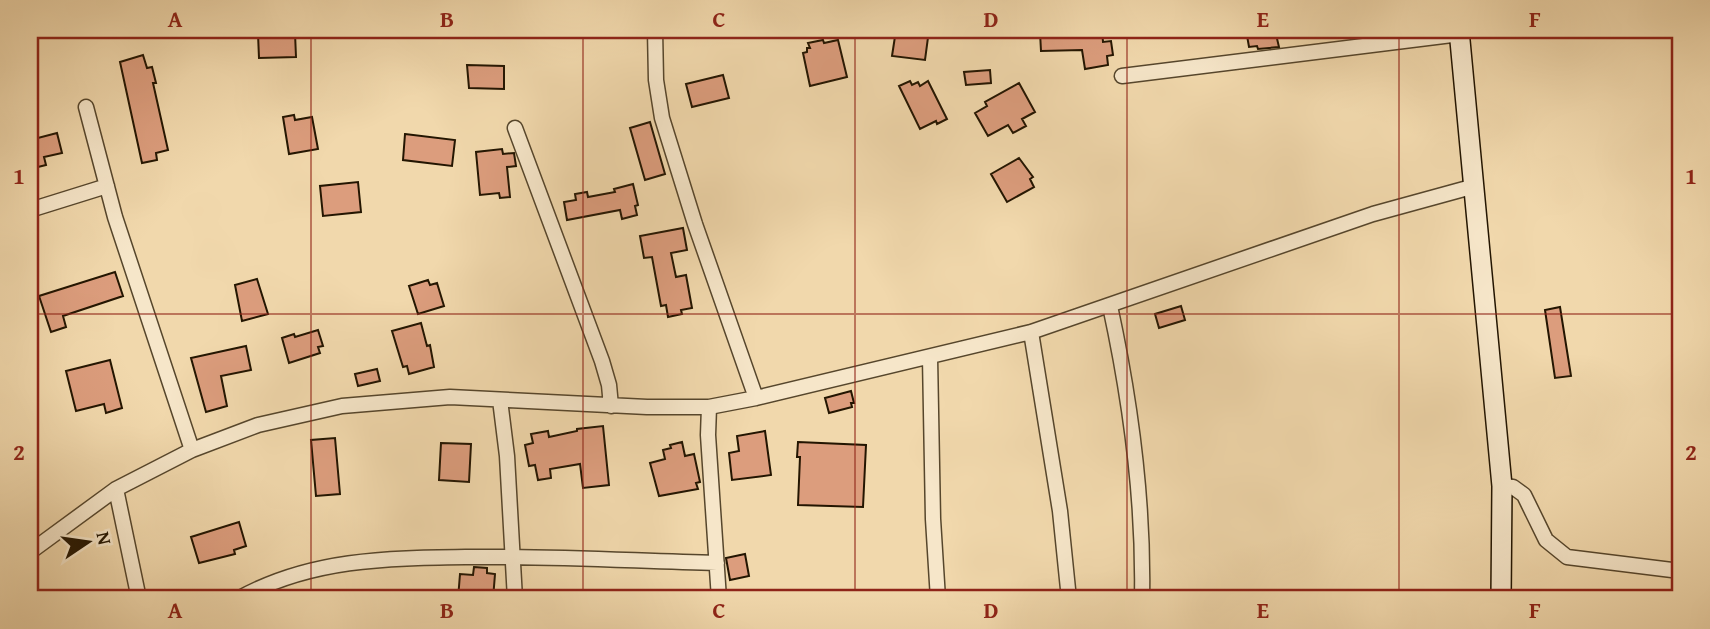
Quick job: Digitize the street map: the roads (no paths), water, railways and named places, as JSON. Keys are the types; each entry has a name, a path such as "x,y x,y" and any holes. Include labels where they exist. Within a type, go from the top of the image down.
{"street":[{"path":"655,30 656,80 662,118 695,224 756,398"},
{"path":"1122,76 1460,32 1502,486 1501,599"},
{"path":"86,107 115,218 192,450"},
{"path":"515,128 602,360 611,405"},
{"path":"30,210 107,186"},
{"path":"30,552 116,489 192,450 258,425 342,406 450,397 709,407 756,398 1031,332 1373,215 1475,186"},
{"path":"1110,306 1135,437 1143,554 1142,599"},
{"path":"1031,332 1060,511 1069,599"},
{"path":"930,357 933,519 938,599"},
{"path":"500,400 507,456 515,599"},
{"path":"709,407 708,435 719,599"},
{"path":"1502,486 1513,487 1524,495 1546,540 1567,557 1680,571"},
{"path":"116,489 139,599"},
{"path":"238,599 265,584 294,574 334,565 389,558 513,557 717,563"}]}
